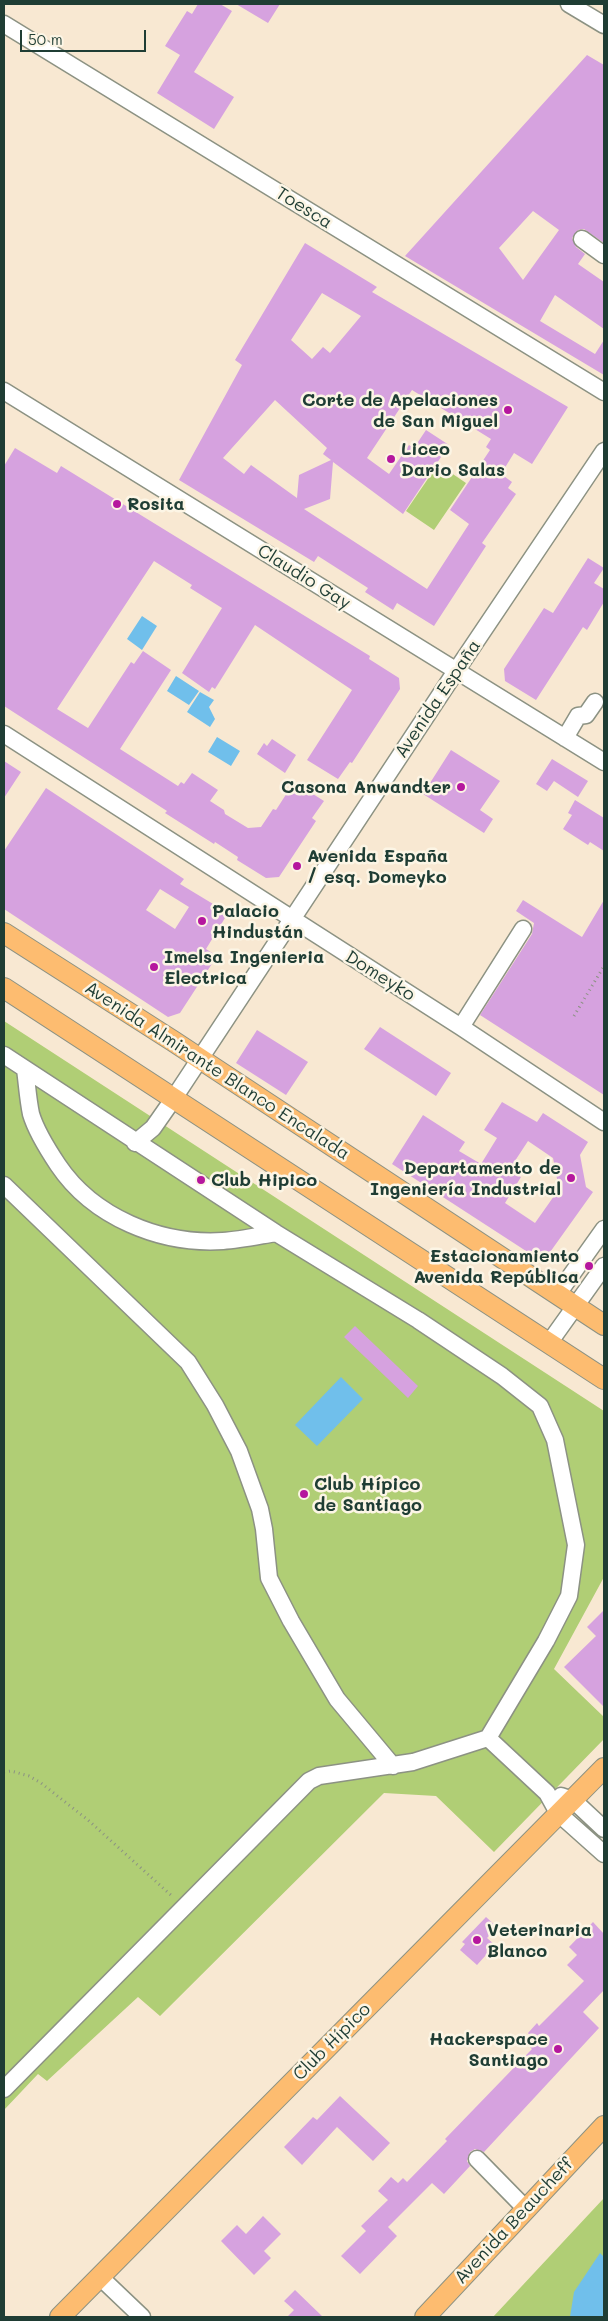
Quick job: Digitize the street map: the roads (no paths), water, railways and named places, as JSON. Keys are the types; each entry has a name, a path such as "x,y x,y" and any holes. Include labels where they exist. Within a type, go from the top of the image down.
{"main road":[{"name":"Avenida Almirante Blanco Encalada","path":"4,933 200,1059 604,1325"},
{"path":"4,988 604,1379"},
{"name":"Club Hípico","path":"60,2317 604,1768"},
{"name":"Avenida Beaucheff","path":"425,2317 604,2126"}],"street":[{"path":"569,4 604,25"},
{"name":"Toesca","path":"4,24 604,392"},
{"path":"582,239 604,255"},
{"name":"Claudio Gay","path":"4,391 604,762"},
{"name":"Avenida España","path":"135,1143 153,1128 174,1098 604,450"},
{"path":"565,738 578,716 586,715 595,702"},
{"name":"Domeyko","path":"4,734 291,920 461,1027 604,1122"},
{"path":"461,1027 523,929"},
{"path":"4,1055 135,1143 276,1233 418,1320 502,1376 540,1406 555,1440 576,1545 569,1596 546,1641 488,1738 413,1762 319,1776 308,1781 4,2089"},
{"path":"25,1069 32,1116 50,1154 68,1180 96,1206 132,1226 175,1238 222,1241 276,1233"},
{"path":"4,1185 188,1362 215,1405 239,1451 260,1509 264,1529 268,1578 337,1699 393,1766"},
{"path":"557,1295 604,1229"},
{"path":"549,1343 604,1266"},
{"path":"488,1738 548,1793 604,1829"},
{"path":"566,1806 604,1854"},
{"path":"477,2159 526,2209"},
{"path":"100,2276 142,2317"}],"water":[{"path":"142,616 157,626 142,650 127,639"},
{"path":"176,676 199,691 189,705 167,691"},
{"path":"200,692 214,700 209,707 215,719 210,727 187,712"},
{"path":"217,737 240,751 231,766 208,752"},
{"path":"341,1377 363,1399 317,1446 295,1425"},
{"path":"600,2253 604,2257 604,2317 570,2317 574,2292"}],"place":[{"name":"Corte de Apelaciones de San Miguel","path":"508,410"},
{"name":"Liceo Dario Salas","path":"391,459"},
{"name":"Rosita","path":"117,504"},
{"name":"Casona Anwandter","path":"461,787"},
{"name":"Avenida España / esq. Domeyko","path":"297,866"},
{"name":"Palacio Hindustán","path":"202,921"},
{"name":"Imelsa Ingenieria Electrica","path":"154,967"},
{"name":"Departamento de Ingeniería Industrial","path":"571,1178"},
{"name":"Club Hipico","path":"201,1180"},
{"name":"Estacionamiento Avenida República","path":"589,1266"},
{"name":"Club Hípico de Santiago","path":"304,1494"},
{"name":"Veterinaria Blanco","path":"477,1940"},
{"name":"Hackerspace Santiago","path":"558,2049"}]}
